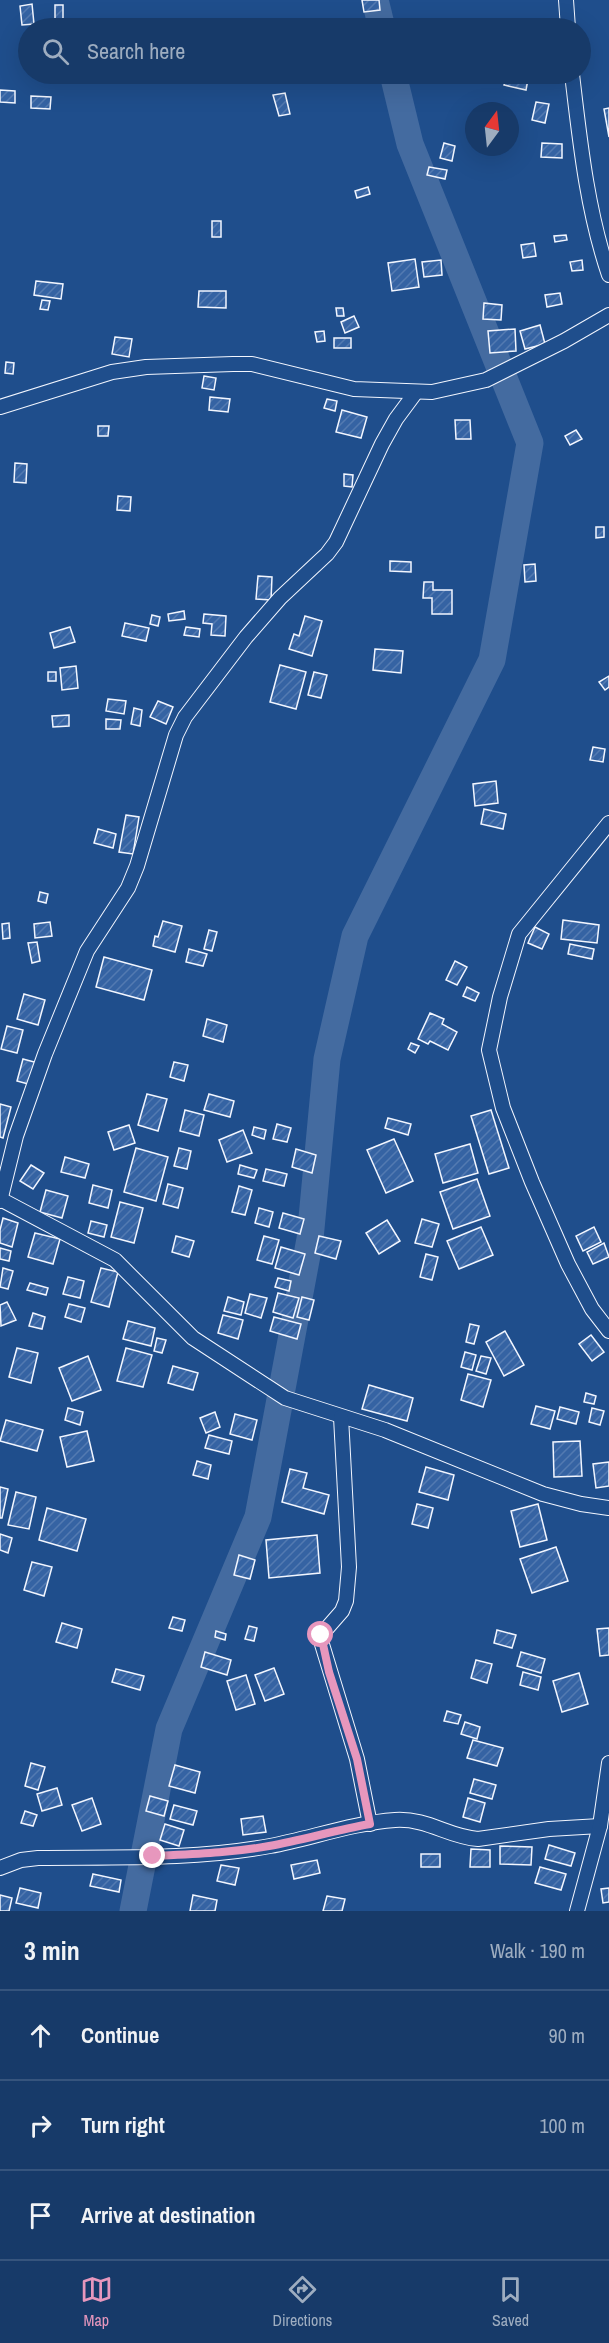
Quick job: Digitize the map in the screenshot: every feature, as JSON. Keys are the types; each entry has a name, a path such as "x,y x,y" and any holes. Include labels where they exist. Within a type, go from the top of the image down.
{"street":[{"path":"566,0 567,18"},
{"path":"573,84 580,145 597,238 609,275"},
{"path":"0,408 112,372 146,367 233,364 260,366 354,389 416,393 447,390 486,380 564,341 609,315"},
{"path":"416,393 396,419 382,444 336,542 327,554 280,598 246,637 185,717 176,735 137,866 128,888 87,951 45,1054 16,1136 1,1200 115,1260 193,1338 285,1398 385,1430 543,1494 581,1504 609,1508"},
{"path":"609,823 519,934 500,997 489,1050 503,1108 532,1182 568,1264 592,1309 609,1331"},
{"path":"341,1417 349,1568 346,1601 342,1611 321,1635 321,1641 357,1759 370,1824"},
{"path":"577,1911 600,1826 609,1763"},
{"path":"0,1868 21,1860 38,1858 213,1853 270,1846 327,1832 395,1820 416,1821 438,1826 461,1836 478,1839 549,1829 600,1826"}],"building":[{"path":"362,0 379,0 380,10 364,12"},
{"path":"32,4 33,18 21,18 20,6"},
{"path":"55,5 63,5 63,18 55,18"},
{"path":"504,84 527,84 526,90"},
{"path":"0,90 15,91 15,103 0,102"},
{"path":"285,93 290,114 279,116 273,95"},
{"path":"31,96 51,97 50,109 31,108"},
{"path":"536,102 549,104 545,123 532,120"},
{"path":"609,108 609,137 604,109"},
{"path":"444,143 455,146 452,161 440,158"},
{"path":"542,143 562,144 562,158 541,157"},
{"path":"429,167 447,170 445,179 427,175"},
{"path":"368,187 370,194 357,198 355,191"},
{"path":"212,221 221,221 221,237 212,237"},
{"path":"566,235 567,240 555,242 554,236"},
{"path":"534,243 536,256 523,258 521,245"},
{"path":"415,259 419,287 392,291 388,263"},
{"path":"441,260 442,275 424,277 422,262"},
{"path":"582,260 583,270 572,271 570,262"},
{"path":"36,281 63,284 61,299 34,295"},
{"path":"199,291 226,291 226,308 198,307"},
{"path":"560,293 562,304 547,307 545,295"},
{"path":"42,300 50,301 48,310 40,309"},
{"path":"484,303 502,305 501,320 483,319"},
{"path":"336,308 343,308 344,316 337,316"},
{"path":"354,316 359,327 345,333 341,322"},
{"path":"540,325 545,344 525,349 520,331"},
{"path":"515,329 516,351 490,353 488,331"},
{"path":"324,331 325,341 317,342 315,332"},
{"path":"115,337 132,339 129,357 112,354"},
{"path":"334,338 351,338 351,348 334,348"},
{"path":"6,362 14,363 13,374 5,373"},
{"path":"204,376 216,378 214,390 202,388"},
{"path":"210,397 230,399 228,412 209,410"},
{"path":"327,399 337,401 335,411 324,408"},
{"path":"342,410 367,417 361,438 336,432"},
{"path":"455,420 470,420 471,439 456,439"},
{"path":"98,426 109,426 108,436 98,436"},
{"path":"576,430 582,439 570,445 565,436"},
{"path":"15,463 27,464 26,483 14,482"},
{"path":"344,474 353,475 352,487 344,486"},
{"path":"118,496 131,497 130,511 117,510"},
{"path":"596,527 604,527 604,537 596,538"},
{"path":"390,561 411,562 411,572 390,571"},
{"path":"535,564 536,581 525,582 524,565"},
{"path":"258,576 272,577 271,600 256,599"},
{"path":"424,582 433,582 433,590 452,590 452,614 432,614 432,598 423,598"},
{"path":"184,611 185,619 169,621 168,614"},
{"path":"204,614 226,616 225,636 211,635 212,624 203,623"},
{"path":"152,615 160,617 158,626 150,624"},
{"path":"305,616 322,621 312,656 289,649 294,634 299,636"},
{"path":"125,623 149,628 146,641 122,636"},
{"path":"70,627 75,642 54,648 50,633"},
{"path":"186,627 200,629 199,637 184,635"},
{"path":"375,649 403,651 401,673 373,670"},
{"path":"280,665 306,672 296,709 270,702"},
{"path":"76,666 78,688 62,690 60,668"},
{"path":"48,672 56,672 56,681 48,681"},
{"path":"314,672 327,675 321,698 308,695"},
{"path":"609,676 609,687 605,690 599,682"},
{"path":"108,699 126,701 124,714 106,711"},
{"path":"158,701 173,707 166,724 150,717"},
{"path":"134,708 142,710 140,726 131,724"},
{"path":"69,715 69,726 53,727 52,716"},
{"path":"106,719 121,720 120,729 106,729"},
{"path":"593,747 605,749 603,762 590,760"},
{"path":"496,781 498,803 475,806 473,784"},
{"path":"484,809 506,814 503,829 481,824"},
{"path":"126,815 139,817 133,854 119,852"},
{"path":"98,829 116,834 113,848 94,843"},
{"path":"40,892 48,894 46,903 38,901"},
{"path":"563,920 599,925 597,943 561,939"},
{"path":"163,921 182,926 175,952 153,946 155,936 158,937"},
{"path":"50,922 52,936 35,938 34,924"},
{"path":"9,923 10,938 3,939 2,924"},
{"path":"535,927 549,934 542,949 528,943"},
{"path":"209,930 217,932 212,951 204,949"},
{"path":"37,942 40,961 32,963 28,943"},
{"path":"570,944 594,949 592,959 568,954"},
{"path":"189,949 207,954 203,966 186,962"},
{"path":"104,957 152,970 144,1000 96,987"},
{"path":"455,961 467,967 457,985 446,980"},
{"path":"467,987 479,993 475,1001 463,996"},
{"path":"24,994 45,1000 38,1025 17,1019"},
{"path":"430,1013 444,1019 442,1024 457,1032 448,1050 430,1041 428,1044 418,1039"},
{"path":"207,1019 227,1025 223,1042 203,1036"},
{"path":"7,1026 23,1030 17,1053 1,1049"},
{"path":"411,1043 419,1046 415,1053 408,1049"},
{"path":"23,1059 38,1063 32,1085 17,1081"},
{"path":"174,1062 188,1065 184,1081 170,1077"},
{"path":"147,1094 167,1099 158,1131 138,1125"},
{"path":"209,1094 234,1101 230,1117 204,1110"},
{"path":"0,1104 11,1107 3,1138 0,1137"},
{"path":"185,1110 204,1115 199,1136 180,1131"},
{"path":"491,1110 509,1168 489,1174 471,1116"},
{"path":"388,1118 411,1124 408,1135 385,1128"},
{"path":"277,1124 291,1128 287,1142 273,1139"},
{"path":"129,1125 135,1143 114,1150 108,1132"},
{"path":"254,1127 266,1130 264,1139 252,1135"},
{"path":"243,1130 252,1153 227,1162 219,1140"},
{"path":"394,1139 413,1181 386,1193 367,1150"},
{"path":"470,1144 478,1173 443,1183 435,1154"},
{"path":"136,1148 168,1157 156,1201 124,1192"},
{"path":"179,1148 191,1151 187,1169 174,1166"},
{"path":"296,1149 316,1155 312,1173 292,1167"},
{"path":"65,1157 89,1164 85,1178 61,1172"},
{"path":"31,1165 44,1173 33,1189 20,1181"},
{"path":"240,1165 257,1170 254,1178 238,1174"},
{"path":"266,1169 287,1174 284,1186 263,1181"},
{"path":"477,1179 490,1216 453,1229 440,1192"},
{"path":"168,1184 183,1188 178,1208 163,1204"},
{"path":"93,1185 112,1190 108,1208 89,1203"},
{"path":"239,1186 252,1190 245,1215 232,1212"},
{"path":"46,1190 68,1196 62,1218 40,1212"},
{"path":"120,1202 143,1208 134,1243 111,1237"},
{"path":"259,1208 273,1212 269,1227 255,1223"},
{"path":"283,1213 304,1219 300,1234 279,1228"},
{"path":"3,1218 18,1223 12,1247 0,1243"},
{"path":"422,1219 439,1224 432,1247 415,1243"},
{"path":"387,1220 400,1241 379,1254 366,1233"},
{"path":"91,1221 107,1225 104,1237 88,1233"},
{"path":"481,1227 493,1255 459,1269 447,1241"},
{"path":"594,1227 601,1242 583,1251 576,1236"},
{"path":"35,1233 60,1239 53,1264 28,1257"},
{"path":"176,1236 194,1241 189,1257 172,1252"},
{"path":"264,1236 279,1240 272,1264 257,1260"},
{"path":"319,1236 341,1241 336,1259 315,1253"},
{"path":"604,1243 609,1257 593,1264 587,1252"},
{"path":"281,1247 305,1254 299,1275 275,1268"},
{"path":"0,1248 11,1251 9,1261 0,1259"},
{"path":"426,1254 438,1257 432,1280 420,1277"},
{"path":"3,1268 13,1271 8,1289 0,1287"},
{"path":"101,1268 118,1272 109,1307 91,1302"},
{"path":"68,1277 84,1281 80,1298 63,1294"},
{"path":"278,1278 291,1281 289,1291 275,1287"},
{"path":"30,1283 48,1288 46,1295 27,1290"},
{"path":"278,1293 299,1298 293,1318 273,1312"},
{"path":"250,1294 267,1298 261,1318 245,1313"},
{"path":"228,1297 244,1302 241,1315 224,1311"},
{"path":"302,1297 314,1300 309,1320 297,1317"},
{"path":"7,1302 16,1320 1,1326 0,1305"},
{"path":"69,1304 85,1308 81,1322 65,1317"},
{"path":"33,1313 45,1317 42,1329 29,1326"},
{"path":"223,1315 243,1320 238,1339 218,1333"},
{"path":"274,1317 301,1324 297,1339 270,1331"},
{"path":"128,1321 155,1328 151,1346 123,1339"},
{"path":"470,1324 479,1326 474,1344 466,1342"},
{"path":"505,1331 524,1365 504,1376 486,1342"},
{"path":"591,1335 604,1352 592,1361 579,1344"},
{"path":"157,1338 166,1340 162,1353 154,1351"},
{"path":"17,1348 38,1353 31,1383 9,1377"},
{"path":"126,1348 152,1355 143,1387 117,1381"},
{"path":"465,1352 476,1355 472,1370 461,1367"},
{"path":"88,1356 101,1390 72,1401 59,1368"},
{"path":"481,1356 491,1358 486,1374 476,1371"},
{"path":"173,1366 198,1373 193,1390 168,1383"},
{"path":"468,1374 491,1380 483,1407 461,1400"},
{"path":"369,1385 413,1398 407,1421 362,1409"},
{"path":"586,1393 596,1396 594,1404 584,1402"},
{"path":"536,1406 555,1411 550,1429 531,1424"},
{"path":"560,1407 579,1412 576,1424 557,1419"},
{"path":"68,1408 83,1412 80,1425 65,1420"},
{"path":"592,1408 604,1411 600,1425 589,1422"},
{"path":"215,1412 220,1427 206,1433 200,1418"},
{"path":"235,1414 257,1420 252,1440 230,1434"},
{"path":"6,1420 43,1430 37,1451 0,1441"},
{"path":"87,1431 94,1461 67,1467 60,1437"},
{"path":"209,1435 232,1441 229,1454 205,1448"},
{"path":"580,1441 582,1476 554,1477 553,1442"},
{"path":"197,1461 211,1465 208,1479 193,1475"},
{"path":"609,1462 609,1486 596,1488 593,1464"},
{"path":"426,1467 454,1475 448,1500 419,1492"},
{"path":"290,1469 307,1473 303,1488 329,1495 324,1514 282,1502"},
{"path":"0,1487 8,1489 2,1518 0,1518"},
{"path":"16,1492 36,1497 29,1529 8,1525"},
{"path":"417,1504 433,1508 428,1528 412,1524"},
{"path":"538,1504 547,1540 520,1547 511,1511"},
{"path":"47,1508 86,1519 77,1551 39,1540"},
{"path":"0,1534 12,1538 8,1553 0,1550"},
{"path":"317,1535 320,1573 269,1578 266,1540"},
{"path":"556,1547 568,1581 532,1593 520,1559"},
{"path":"239,1555 255,1560 250,1579 234,1575"},
{"path":"32,1562 52,1567 44,1596 24,1590"},
{"path":"173,1617 185,1620 182,1631 169,1628"},
{"path":"62,1623 82,1629 77,1648 56,1642"},
{"path":"249,1626 257,1628 254,1641 245,1639"},
{"path":"609,1628 609,1655 600,1656 597,1629"},
{"path":"497,1630 516,1635 512,1648 494,1643"},
{"path":"216,1631 226,1634 225,1640 215,1637"},
{"path":"205,1652 231,1660 227,1675 201,1667"},
{"path":"521,1652 545,1659 541,1673 517,1666"},
{"path":"476,1660 492,1664 487,1683 471,1678"},
{"path":"274,1668 284,1694 265,1701 255,1675"},
{"path":"116,1669 144,1676 140,1690 112,1682"},
{"path":"523,1672 541,1677 538,1690 520,1685"},
{"path":"579,1673 588,1704 562,1712 553,1681"},
{"path":"246,1675 255,1704 236,1710 227,1681"},
{"path":"447,1711 461,1715 458,1724 444,1721"},
{"path":"465,1722 480,1727 477,1739 461,1734"},
{"path":"473,1740 503,1748 497,1766 467,1758"},
{"path":"31,1763 45,1767 38,1790 25,1786"},
{"path":"175,1765 200,1772 195,1793 169,1786"},
{"path":"474,1779 496,1785 492,1799 470,1793"},
{"path":"57,1788 62,1805 42,1811 37,1794"},
{"path":"150,1796 168,1801 164,1816 146,1811"},
{"path":"92,1798 101,1824 82,1831 72,1805"},
{"path":"468,1798 485,1803 480,1822 463,1817"},
{"path":"174,1805 197,1811 193,1825 170,1819"},
{"path":"25,1811 37,1815 33,1826 21,1823"},
{"path":"263,1816 266,1832 243,1835 241,1819"},
{"path":"165,1824 184,1830 179,1846 160,1840"},
{"path":"549,1845 575,1853 571,1866 545,1859"},
{"path":"500,1846 532,1847 531,1865 500,1864"},
{"path":"471,1849 490,1850 490,1867 470,1867"},
{"path":"421,1854 440,1854 440,1867 421,1867"},
{"path":"317,1860 320,1873 294,1879 291,1865"},
{"path":"221,1865 239,1868 235,1885 217,1881"},
{"path":"540,1867 566,1874 561,1890 535,1883"},
{"path":"93,1874 121,1880 119,1892 90,1886"},
{"path":"20,1888 41,1893 38,1908 16,1903"},
{"path":"609,1888 609,1902 603,1903 601,1889"},
{"path":"0,1895 12,1898 9,1911 0,1911"},
{"path":"193,1895 217,1900 215,1911 190,1911"},
{"path":"327,1896 345,1899 342,1911 323,1911"}],"waterway":[{"path":"375,0 380,18"},
{"path":"133,1911 169,1729 258,1517 310,1239 327,1059 355,936 492,660 530,443 410,144 395,84"}],"route":[{"path":"153,1856 213,1853 270,1846 370,1824 357,1759 329,1672 321,1635"}]}
